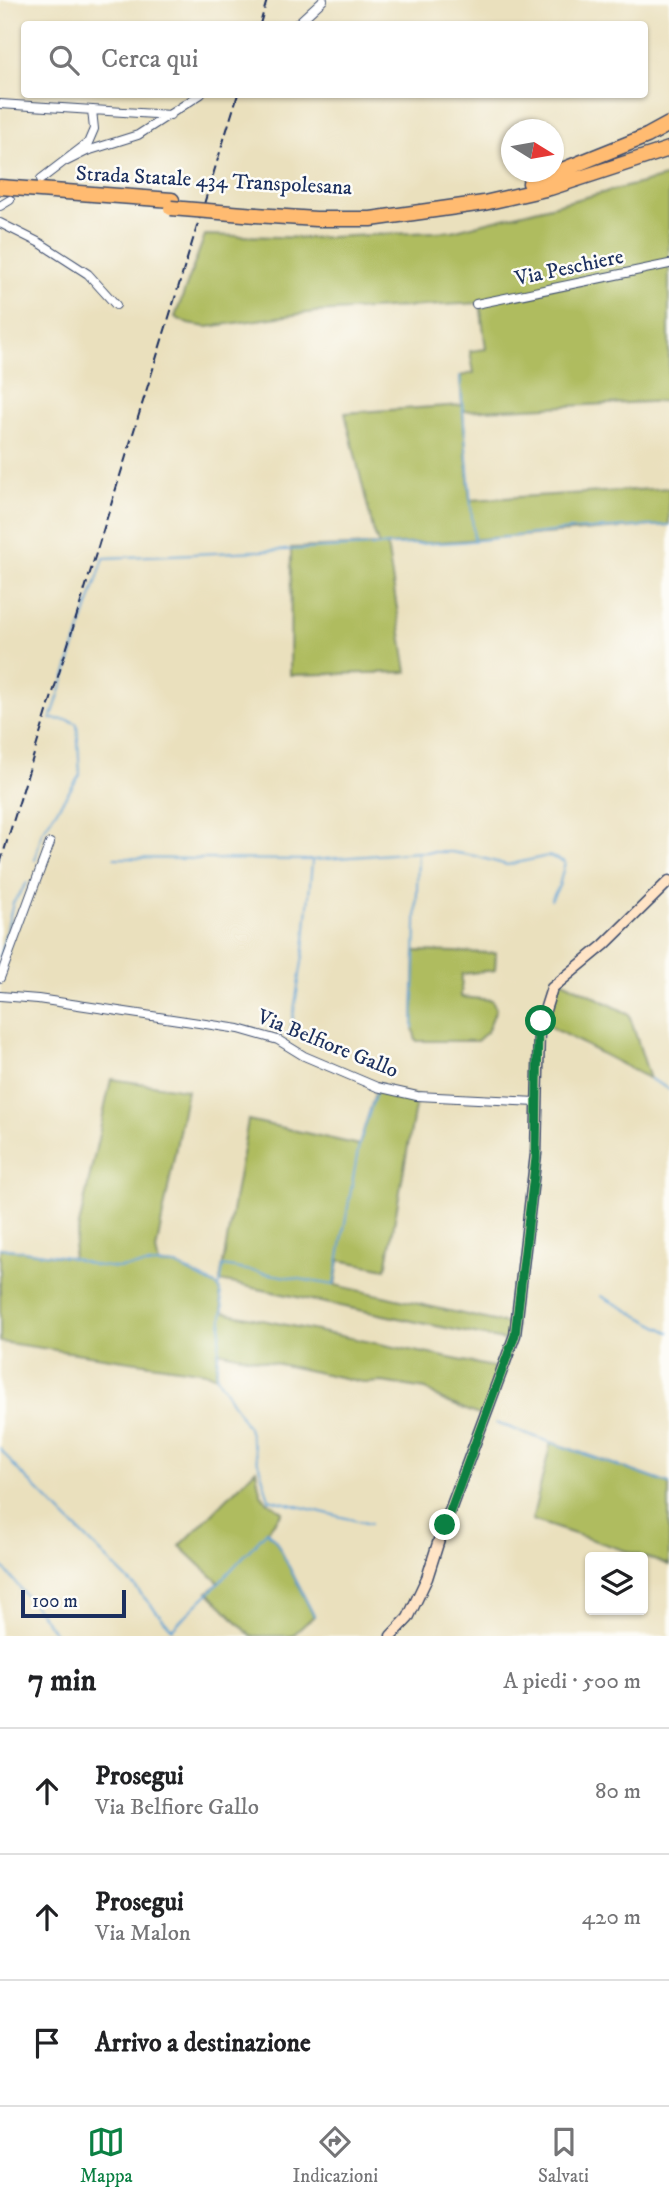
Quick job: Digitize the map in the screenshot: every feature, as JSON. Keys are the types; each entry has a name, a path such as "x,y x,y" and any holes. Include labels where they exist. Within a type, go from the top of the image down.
{"highway":[{"path":"530,183 647,136 669,124"},
{"name":"Strada Statale 434 Transpolesana","path":"257,211 371,209 446,201 586,169 669,140"},
{"path":"484,203 588,177 669,149"},
{"path":"484,203 497,205 547,195 669,157"},
{"name":"Strada Statale 434 Transpolesana","path":"0,187 316,219 371,219 484,203"},
{"name":"Strada Statale 434 Transpolesana","path":"5,198 172,204"}],"street":[{"path":"300,21 323,0"},
{"path":"67,161 87,151 138,135 195,98"},
{"path":"0,104 170,116"},
{"path":"41,179 67,161 90,140 94,129 92,110"},
{"path":"0,206 5,198"},
{"path":"0,223 40,243 88,274 116,306"},
{"name":"Via Peschiere","path":"476,303 669,264"},
{"path":"0,978 50,843"},
{"path":"391,1636 408,1618 427,1578 515,1335 536,1158 538,1029 552,988 604,945 669,881"},
{"name":"Via Belfiore Gallo","path":"0,996 38,999 239,1029 278,1040 304,1055 377,1087 407,1094 537,1102"}],"green space":[{"path":"669,176 669,401 463,411 470,500 669,488 669,525 387,545 407,672 290,675 291,548 379,545 345,413 462,405 460,376 474,373 470,351 486,349 480,303 315,312 207,327 188,324 175,317 205,235 310,238 452,231"},
{"path":"415,951 496,953 495,970 462,974 461,997 492,1000 496,1009 487,1032 477,1041 416,1041 413,1028"},
{"path":"561,980 629,1014 650,1079 541,1022"},
{"path":"111,1079 187,1090 156,1251 159,1264 176,1265 219,1287 223,1312 503,1369 486,1418 442,1400 426,1389 382,1382 367,1383 218,1351 216,1375 213,1376 205,1372 0,1342 0,1248 72,1258"},
{"path":"377,1087 417,1096 386,1269 339,1260 335,1285 516,1326 513,1342 220,1281 248,1120 359,1145"},
{"path":"551,1442 669,1484 669,1565 648,1558 648,1552 629,1552 532,1520"},
{"path":"256,1469 262,1496 283,1512 267,1531 276,1541 314,1616 292,1636 251,1636 208,1592 219,1583 180,1546"}],"waterway":[{"path":"460,376 474,541"},
{"path":"35,860 42,832 80,775 77,724 69,720 51,719 104,558 461,542 569,530 669,525"},
{"path":"114,858 312,860 451,852 507,865 548,856 565,862 559,886 551,900"},
{"path":"413,1028 418,854"},
{"path":"290,1035 304,950 312,862"},
{"path":"0,957 13,903 27,883"},
{"path":"650,1079 669,1089"},
{"path":"220,1285 223,1266 334,1285 359,1145 376,1092"},
{"path":"0,1248 68,1257 116,1268 176,1265 219,1287 223,1308 216,1375 248,1428 269,1499 370,1524"},
{"path":"601,1296 669,1332"},
{"path":"496,1423 669,1484"},
{"path":"0,1448 13,1465 134,1586 172,1629 267,1531 276,1541 314,1616"},
{"path":"0,1563 58,1636"}],"railway":[{"path":"261,21 267,0"},
{"path":"0,864 237,98"}],"route":[{"path":"445,1525 515,1335 536,1158 538,1029 541,1021"}]}
